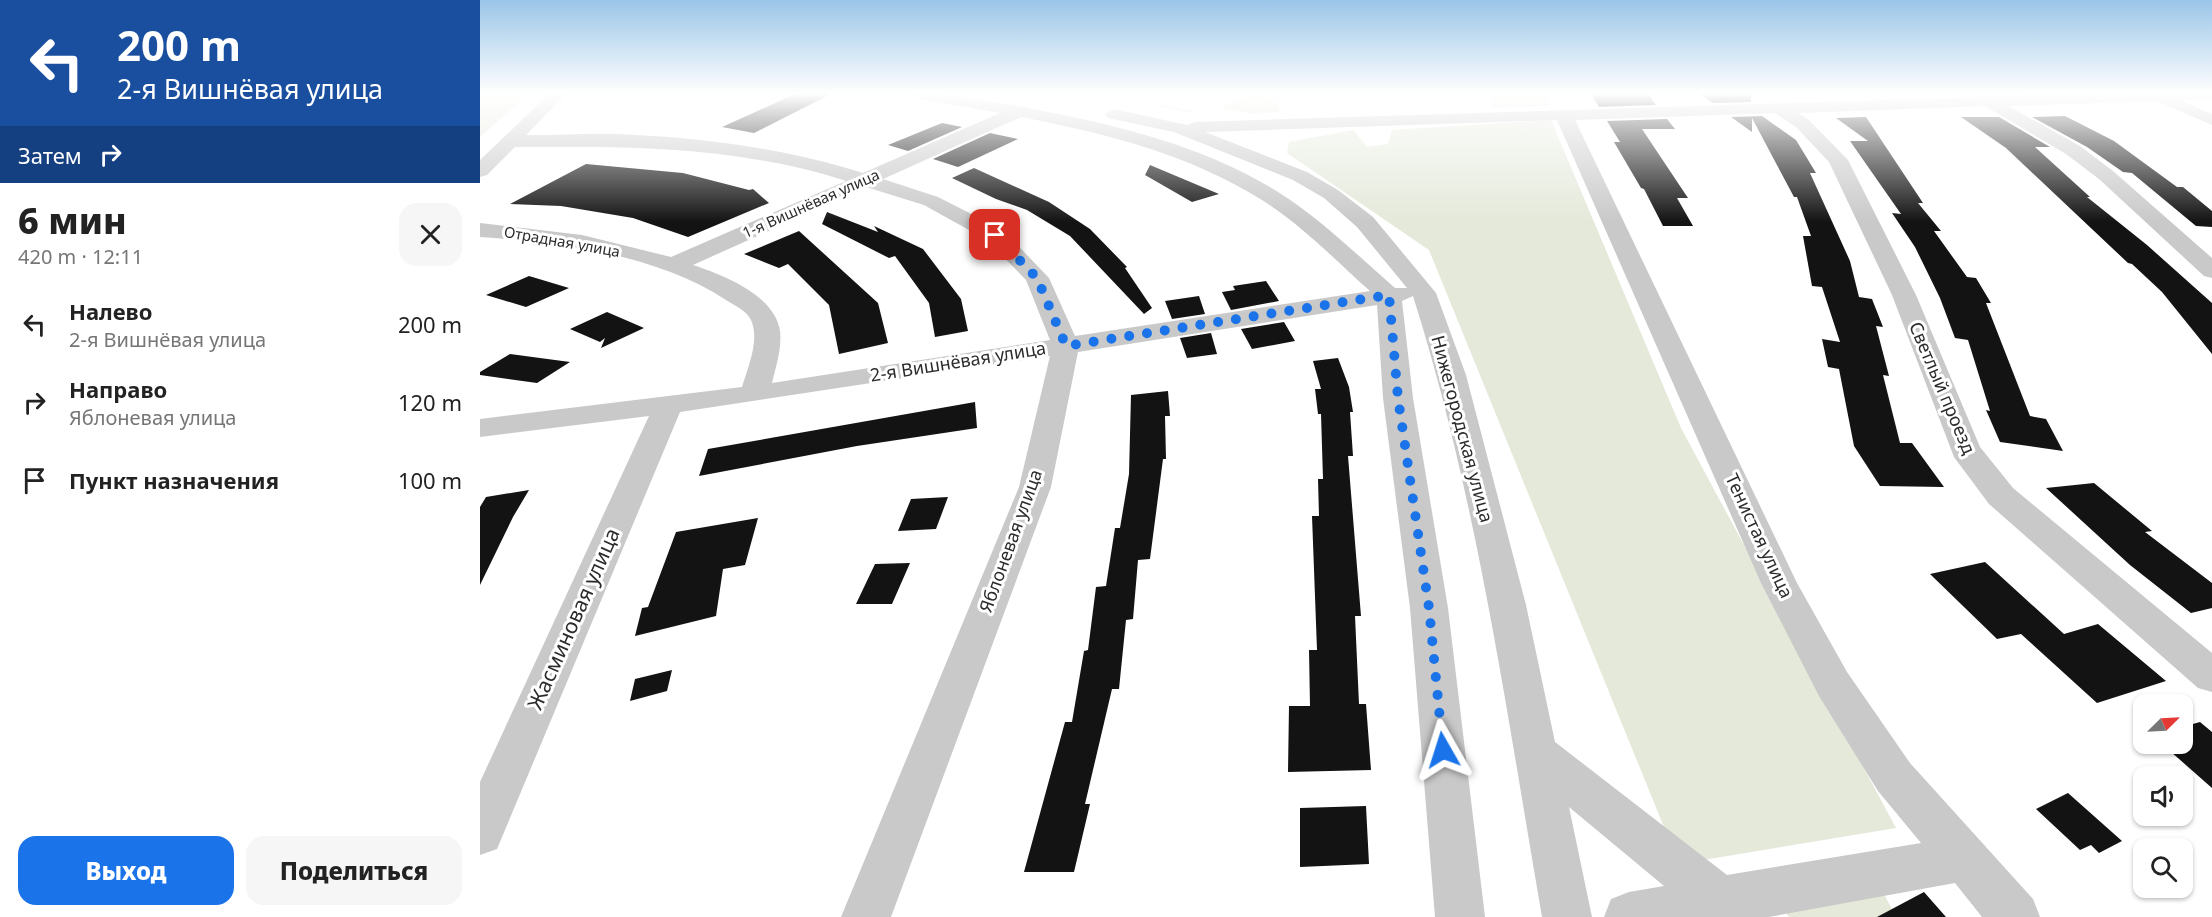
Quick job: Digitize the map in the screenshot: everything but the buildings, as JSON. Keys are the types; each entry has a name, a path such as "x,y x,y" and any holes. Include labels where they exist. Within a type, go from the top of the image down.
{"street":[{"path":"480,171 517,137"},
{"name":"1-я Вишнёвая улица","path":"671,266 862,181 950,137"},
{"path":"1127,137 1206,161 1270,196 1389,295 1398,398 1429,608 1460,917"},
{"name":"Нижегородская улица","path":"1225,137 1330,194 1365,222 1424,293 1452,375 1506,605 1568,917"},
{"name":"Тенистая улица","path":"1573,137 1779,583 1822,664 1894,777 2015,917"},
{"name":"Светлый проезд","path":"1815,137 1838,160 1904,295 1965,450 2001,496 2212,676"},
{"path":"2050,137 2073,150 2098,169 2212,271"},
{"path":"513,141 636,140 732,150 830,169 931,201 995,235 1037,278 1066,346"},
{"name":"Отрадная улица","path":"480,230 589,243 671,266 729,288 761,314 768,336 755,394"},
{"name":"2-я Вишнёвая улица","path":"484,427 755,394 1389,295 1424,293"},
{"name":"Яблоневая улица","path":"866,917 1035,487 1066,346"},
{"name":"Жасминовая улица","path":"480,833 668,406"},
{"path":"1536,753 1737,904"},
{"path":"1629,917 1737,904 1963,859"}],"shaded area":[{"path":"1317,137 1359,137 1367,147 1388,144 1390,137 1558,137 1681,428 1896,828 1679,864 1429,250 1287,153 1289,142"},
{"path":"1882,890 1896,917 1789,917 1782,907"}],"route":[{"path":"995,235 1037,278 1066,346 1389,295 1398,398 1429,608 1443,750"}]}
